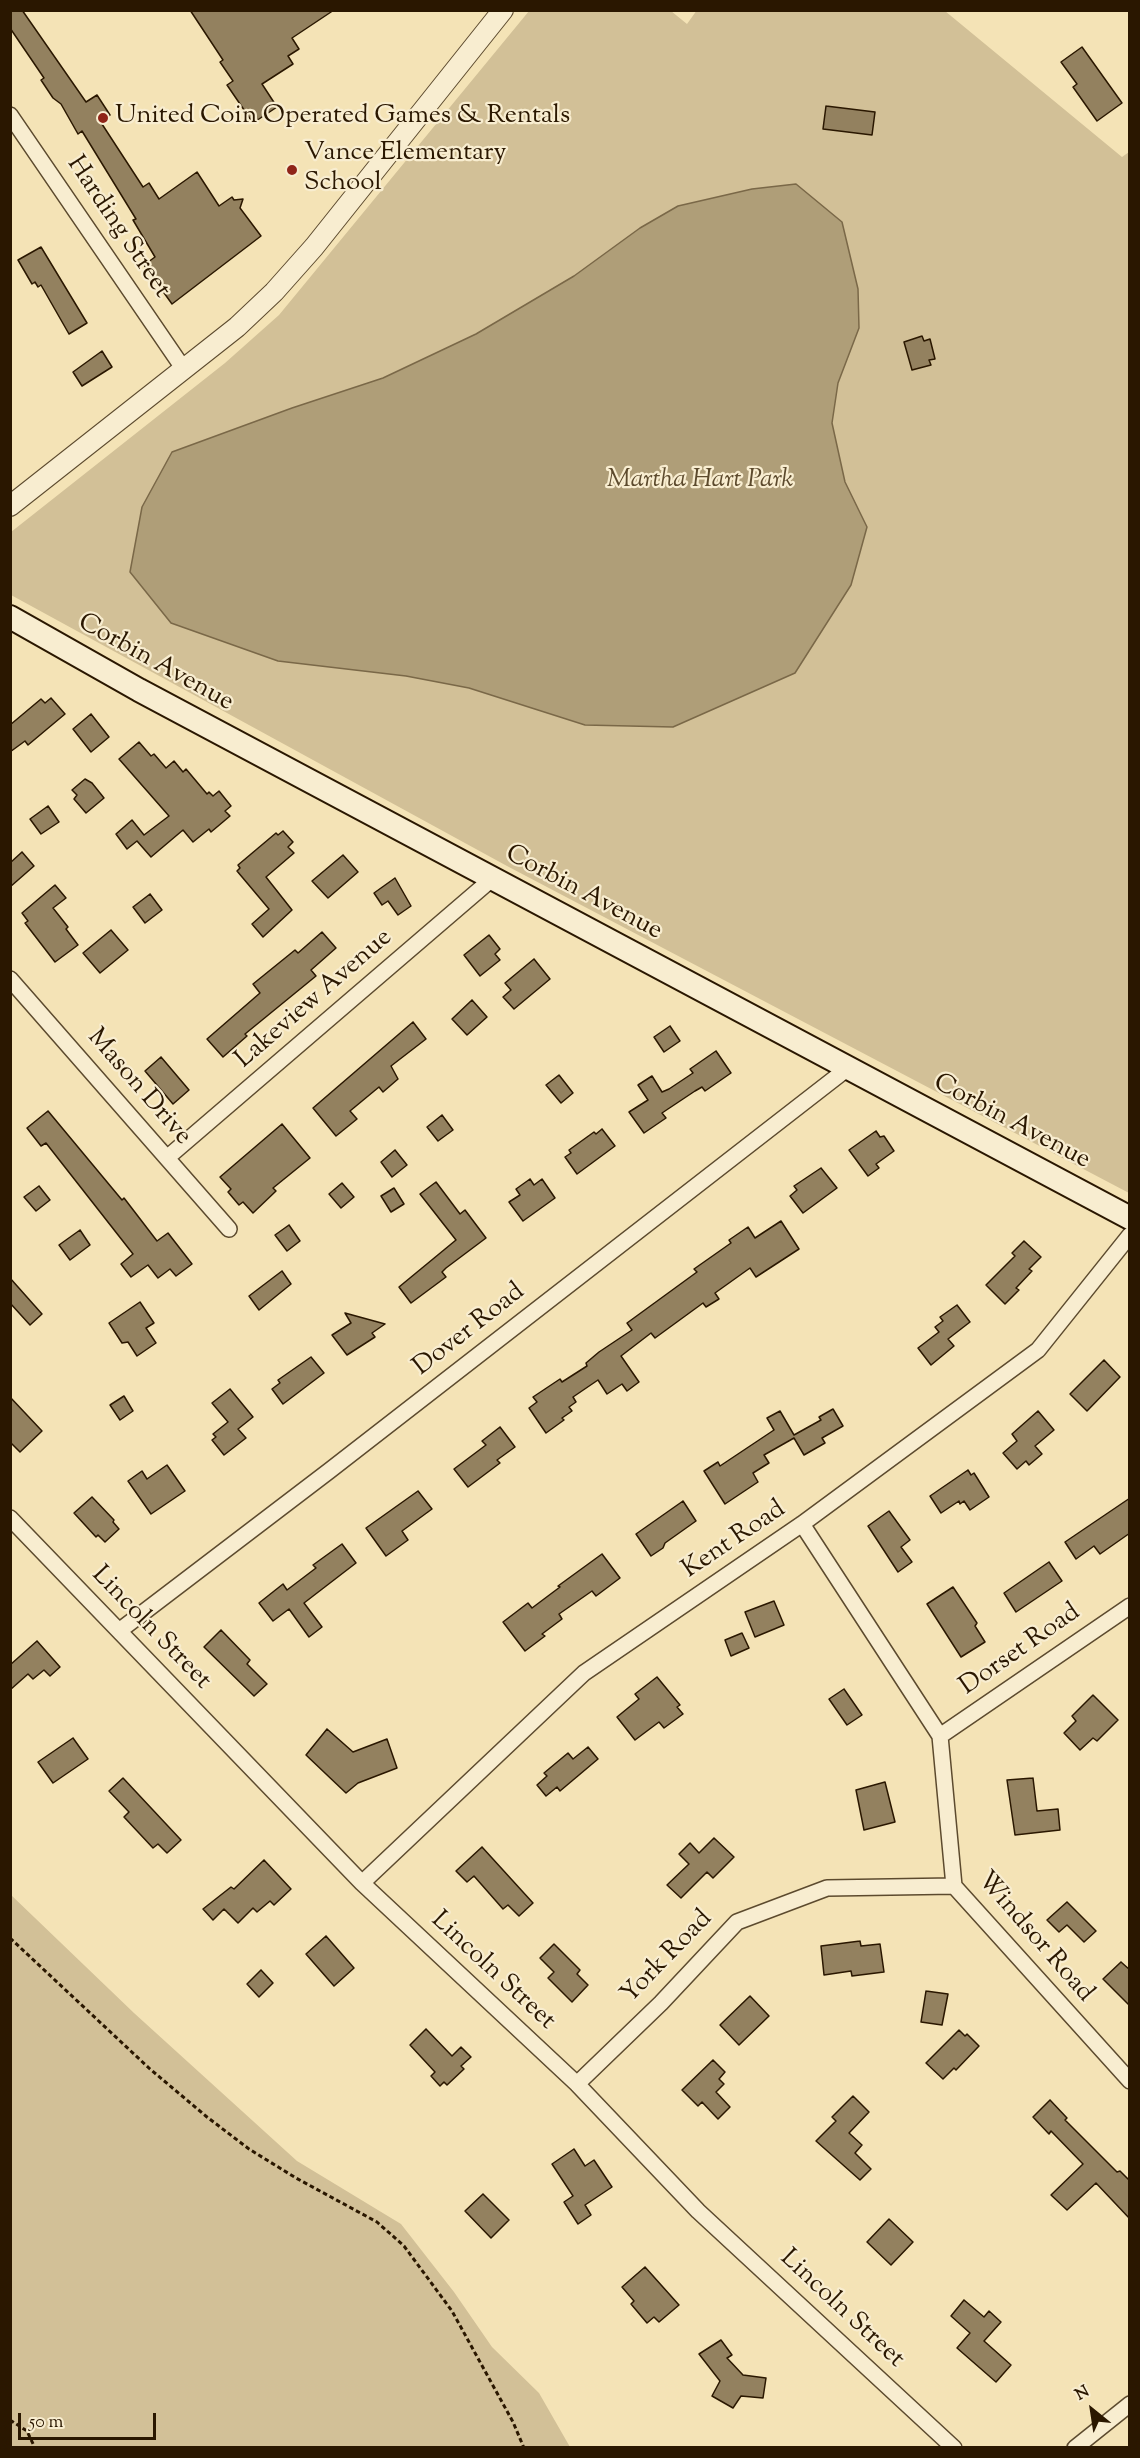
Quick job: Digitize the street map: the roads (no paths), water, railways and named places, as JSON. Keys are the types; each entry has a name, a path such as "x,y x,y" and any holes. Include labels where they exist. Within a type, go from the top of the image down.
{"main road":[{"name":"Corbin Avenue","path":"10,617 139,690 1130,1218"}],"street":[{"path":"10,506 237,327 273,292 314,247 503,10"},
{"name":"Harding Street","path":"10,115 183,368"},
{"name":"Lakeview Avenue","path":"168,1157 493,878"},
{"name":"Mason Drive","path":"10,979 229,1229"},
{"name":"Dover Road","path":"119,1631 339,1464 848,1068"},
{"name":"Kent Road","path":"362,1883 585,1673 802,1524 1038,1350 1130,1235"},
{"name":"Lincoln Street","path":"10,1518 362,1883 578,2084 698,2211 954,2448"},
{"name":"Windsor Road","path":"802,1524 940,1736 954,1886 1130,2081"},
{"name":"Dorset Road","path":"940,1736 1130,1606"},
{"name":"York Road","path":"578,2084 661,2003 737,1922 827,1888 954,1886"},
{"path":"1075,2448 1130,2404"}],"place":[{"name":"United Coin Operated Games & Rentals","path":"103,118"},
{"name":"Vance Elementary School","path":"292,170"}],"park label":[{"name":"Martha Hart Park","path":"700,482"}]}
